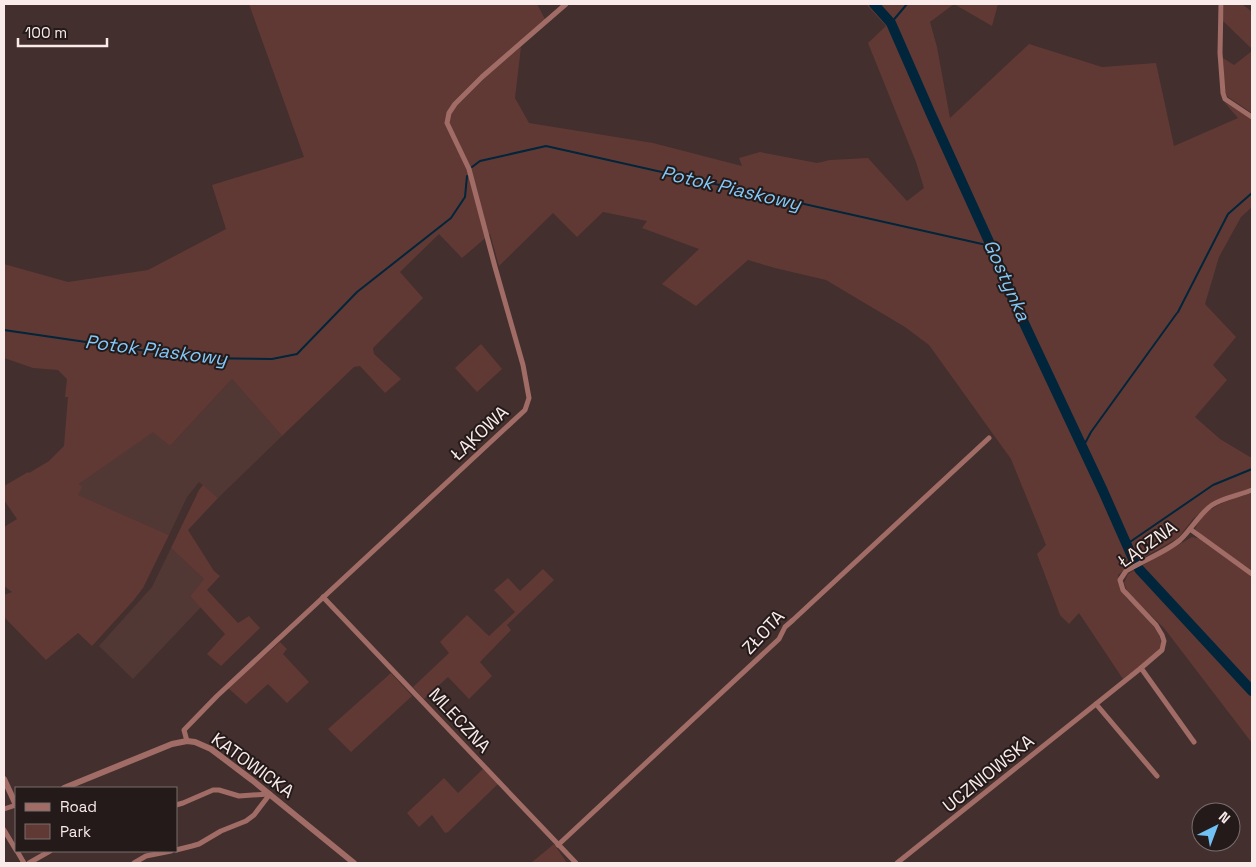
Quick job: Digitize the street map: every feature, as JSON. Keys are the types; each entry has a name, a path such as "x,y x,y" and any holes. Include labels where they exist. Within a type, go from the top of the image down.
{"street":[{"name":"ŁĄKOWA","path":"187,741 184,730 196,716 525,410 529,398 523,365 469,169 447,124 449,113 455,104 510,52 566,4"},
{"path":"1221,4 1220,52 1223,93 1225,98 1252,117"},
{"name":"ZŁOTA","path":"558,845 780,639 785,627 989,438"},
{"name":"ŁĄCZNA","path":"1164,641 1160,630 1123,590 1120,580 1126,571 1178,542 1198,518 1212,505 1252,490"},
{"path":"1190,529 1252,574"},
{"name":"MLECZNA","path":"323,597 576,863"},
{"name":"UCZNIOWSKA","path":"898,863 1141,668 1162,650 1164,641"},
{"path":"1141,668 1194,742"},
{"path":"1096,704 1157,776"},
{"name":"KATOWICKA","path":"66,787 172,744 187,741 195,742 211,749 242,771 354,863"},
{"path":"4,778 15,803"},
{"path":"178,804 214,790 239,796 270,794"},
{"path":"178,849 199,844 221,831 254,816 270,794"},
{"path":"5,833 15,848"},
{"path":"17,852 24,863"},
{"path":"30,863 48,852"},
{"path":"134,863 146,856 166,852"}],"shaded area":[{"path":"232,379 282,436 218,498 199,482 187,497 169,535 77,495 81,487 79,484 153,431 170,446"},
{"path":"171,548 204,579 190,596 201,607 133,679 99,646 152,587"}],"green space":[{"path":"249,4 537,4 546,21 467,91 521,47 515,98 529,123 653,143 742,166 739,158 760,152 817,163 830,160 868,158 907,201 924,188 916,162 868,43 886,26 866,4 954,4 930,22 937,47 950,118 1029,44 1102,67 1156,63 1174,146 1238,118 1224,102 1252,118 1252,207 1241,217 1219,257 1205,304 1236,337 1213,365 1227,380 1195,417 1220,439 1252,457 1252,487 1213,501 1193,519 1178,538 1130,565 1118,575 1120,586 1125,596 1155,628 1161,643 1158,652 1123,679 1079,613 1069,624 1060,615 1037,554 1046,545 1011,459 929,345 905,327 826,280 748,260 696,306 662,284 699,249 642,228 647,221 603,212 577,237 553,213 499,266 490,234 462,258 439,234 400,272 423,298 373,348 374,354 401,379 385,393 360,366 354,367 282,436 232,379 170,446 153,432 79,484 82,487 78,495 169,535 143,588 92,646 78,633 46,660 4,617 4,595 12,592 4,586 4,527 17,519 4,500 4,486 49,461 64,446 68,397 65,397 67,379 58,370 33,368 4,358 4,264 68,282 148,270 226,229 212,185 304,157"},
{"path":"954,4 998,4 992,26"},
{"path":"1224,4 1242,4 1252,12 1252,49 1223,21"},
{"path":"1252,51 1252,113 1228,97 1224,90 1223,58 1234,65"},
{"path":"481,344 502,369 477,392 455,368"},
{"path":"203,485 218,498 188,530 214,571 220,576 207,590 238,623 249,616 260,628 221,666 207,654 225,634 190,596 204,579 171,548"},
{"path":"1252,493 1252,743 1164,628 1128,593 1124,583 1128,574 1192,537 1207,540 1195,529 1205,514 1219,505"},
{"path":"543,569 554,580 507,625 511,630 480,662 492,676 469,699 448,677 424,699 413,687 449,653 440,642 467,615 489,636 515,612 494,590 508,578 520,591"},
{"path":"280,642 287,649 283,654 309,682 287,703 268,684 246,704 228,688"},
{"path":"391,673 412,696 351,752 328,729"},
{"path":"483,769 498,784 448,832 445,833 432,815 419,827 407,813 444,778 458,793"},
{"path":"554,844 567,863 531,863"}],"waterway":[{"name":"Gostynka","path":"874,4 891,23 1016,306 1134,561"},
{"path":"891,23 907,4"},
{"name":"Potok Piaskowy","path":"472,167 480,161 546,146 991,246"},
{"name":"Potok Piaskowy","path":"4,330 195,358 272,359 297,354 357,292 451,218 465,197 467,176"},
{"path":"1178,312 1228,214 1252,193"},
{"path":"1083,447 1091,432 1177,313"},
{"path":"1127,544 1213,485 1252,469"},
{"name":"Gostynka","path":"1139,569 1252,691"}]}
